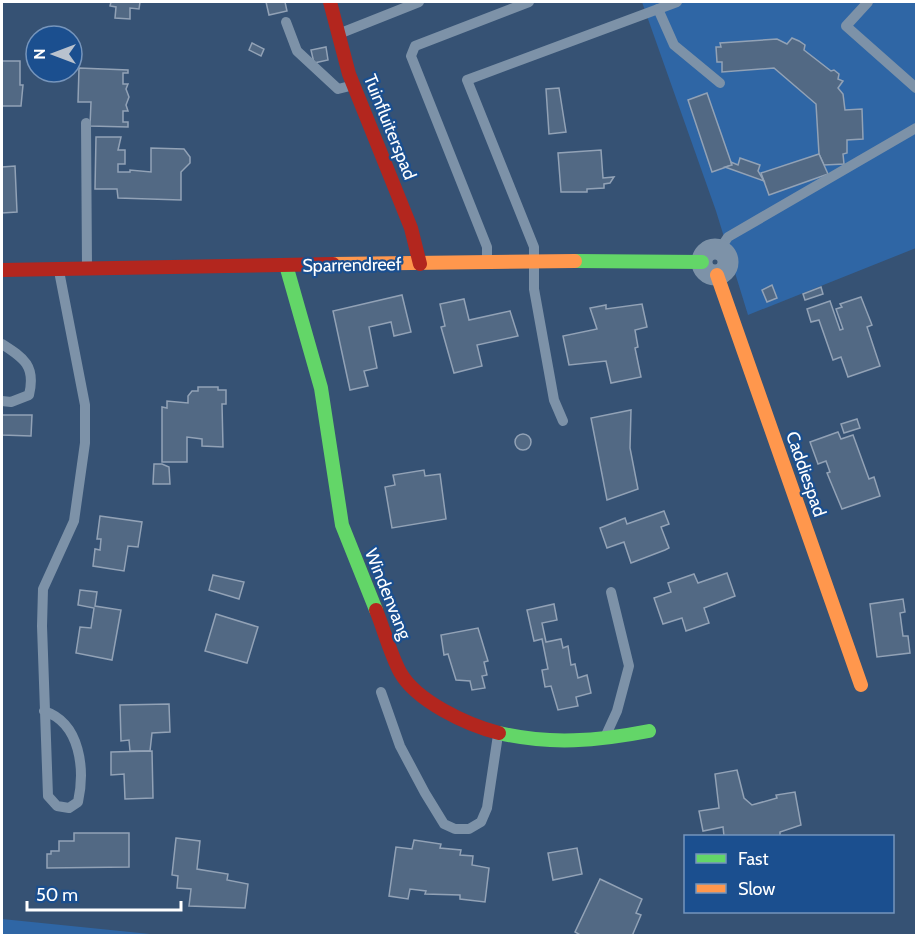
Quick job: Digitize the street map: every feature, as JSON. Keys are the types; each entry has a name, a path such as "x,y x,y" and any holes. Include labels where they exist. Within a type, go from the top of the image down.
{"street":[{"name":"Tuinfluiterspad","path":"330,2 354,85 411,228 420,264"},
{"path":"710,268 708,251 720,249"},
{"name":"Sparrendreef","path":"2,270 533,261 710,268"},
{"name":"Windenvang","path":"286,265 317,368 330,430 337,501 342,525 401,673 420,695 476,727 524,739 568,742 604,740 649,731"},
{"name":"Caddiespad","path":"710,268 861,685"}],"lane":[{"path":"338,34 419,2"},
{"path":"487,262 487,247 411,56 415,46 529,2"},
{"path":"564,421 554,400 534,289 534,247 467,80 677,2"},
{"path":"868,2 846,26 916,88"},
{"path":"658,9 674,45 720,83"},
{"path":"286,22 297,51 324,78 338,89 354,85"},
{"path":"86,123 87,269"},
{"path":"720,249 728,237 916,128"},
{"path":"44,711 63,723 78,745 81,788 78,802 69,808 57,806 48,796 44,711 43,589 74,521 85,443 85,405 59,270"},
{"path":"2,344 22,357 29,368 32,383 29,395 11,402 2,401"},
{"path":"604,740 617,711 629,666 611,592"},
{"path":"381,692 400,746 425,793 444,824 455,829 469,829 482,822 489,799 498,732"}],"shaded area":[{"path":"642,2 916,2 916,248 748,315 716,211"},
{"path":"2,919 160,935 2,935"}],"building":[{"path":"111,2 140,2 139,9 130,8 130,19 115,18 116,7 110,6"},
{"path":"266,2 285,2 287,11 269,15"},
{"path":"792,38 805,45 804,50 831,71 834,70 839,74 838,79 843,81 838,88 843,94 845,110 862,109 863,139 847,140 847,153 843,154 844,164 824,165 819,154 816,104 774,68 722,72 722,62 717,62 716,47 721,47 720,43 777,39 787,44"},
{"path":"252,43 264,49 261,56 249,50"},
{"path":"326,47 328,60 314,63 311,50"},
{"path":"2,61 20,61 20,85 23,85 21,106 2,106"},
{"path":"84,68 128,70 128,73 123,73 123,84 128,84 126,89 129,97 126,105 128,111 123,111 123,122 128,122 128,127 90,126 91,102 78,102 79,84 84,84"},
{"path":"559,88 566,132 549,134 546,89"},
{"path":"707,93 732,165 712,172 688,100"},
{"path":"96,137 121,137 118,150 125,150 125,164 118,164 118,172 130,172 130,170 151,172 151,148 184,149 190,157 190,163 181,172 181,200 118,198 117,189 95,189"},
{"path":"601,150 603,178 614,177 610,183 604,184 604,188 587,189 587,192 561,192 558,153"},
{"path":"819,154 828,174 769,195 761,173"},
{"path":"740,158 760,165 758,171 764,181 725,167 732,165 731,162 738,165"},
{"path":"15,166 17,212 2,213 2,167"},
{"path":"772,285 777,298 767,302 762,290"},
{"path":"821,287 823,294 805,300 803,294"},
{"path":"402,295 411,332 394,336 391,322 369,327 377,368 364,371 368,386 350,390 333,311"},
{"path":"861,297 872,325 867,327 880,366 848,377 841,357 833,360 819,320 811,322 807,309 830,301 840,330 843,329 836,309 842,307 840,304"},
{"path":"464,299 469,320 510,311 518,336 477,345 482,366 454,373 441,327 445,326 440,304"},
{"path":"642,304 647,327 635,330 638,347 635,348 641,377 611,383 606,361 569,365 563,336 597,329 590,308 606,305 606,309"},
{"path":"198,387 218,387 218,390 226,390 226,404 222,404 223,447 202,446 202,439 187,437 187,462 162,462 162,407 167,408 167,401 188,403 188,396 192,391 198,391"},
{"path":"631,410 630,448 638,489 607,500 591,418"},
{"path":"2,415 32,415 31,436 2,435"},
{"path":"857,419 860,428 844,433 841,424"},
{"path":"838,432 841,439 853,435 869,479 874,477 880,496 842,509 827,473 830,472 826,461 818,464 810,442"},
{"path":"523,434 529,436 531,442 529,448 523,450 517,448 515,442 517,436"},
{"path":"154,464 169,467 170,484 153,484"},
{"path":"424,470 425,476 440,474 446,519 392,528 385,487 395,485 393,475"},
{"path":"664,511 669,524 661,527 669,548 631,563 624,542 607,548 600,528 625,518 627,524"},
{"path":"100,516 142,522 138,547 128,546 124,571 93,566 95,549 100,550 101,539 97,539"},
{"path":"727,573 735,596 704,608 709,623 686,631 682,618 663,624 654,598 671,592 668,583 694,574 698,583"},
{"path":"213,575 244,582 239,599 209,590"},
{"path":"80,590 97,592 95,606 121,610 112,660 76,653 80,627 91,628 94,608 78,605"},
{"path":"903,599 905,612 900,613 903,636 908,636 910,653 877,657 870,604"},
{"path":"554,604 557,620 542,623 546,642 561,639 563,648 568,646 571,665 575,664 578,678 587,675 591,693 576,697 578,706 558,710 551,686 545,687 542,670 548,669 542,639 534,641 527,610"},
{"path":"216,614 258,627 247,663 205,651"},
{"path":"478,628 488,661 484,662 487,675 482,676 485,688 472,690 470,681 456,680 448,654 444,655 441,635"},
{"path":"169,704 170,732 152,733 150,751 130,751 129,740 121,741 120,705"},
{"path":"152,751 153,798 125,799 124,774 111,775 111,752"},
{"path":"737,770 744,798 752,805 777,798 776,795 795,792 801,825 780,832 780,835 724,835 723,827 703,831 699,811 719,808 715,774"},
{"path":"74,833 129,833 129,867 47,868 47,854 51,854 51,851 59,851 59,841 74,841"},
{"path":"176,838 200,841 197,869 228,874 227,880 248,884 245,908 189,906 191,889 177,888 178,876 172,875"},
{"path":"414,840 441,844 440,848 461,850 460,855 473,856 472,865 489,868 485,902 460,899 460,895 425,894 426,891 410,889 408,899 389,896 396,847 412,849"},
{"path":"577,848 582,874 553,880 548,853"},
{"path":"600,879 642,899 636,913 641,915 632,936 582,936 575,932"}],"traffic: fast":[{"path":"575,261 702,262"},
{"path":"286,265 321,388 342,525 376,610"},
{"path":"499,733 537,739 574,740 649,731"}],"traffic: slow":[{"path":"333,264 575,261"},
{"path":"717,275 861,685"}],"traffic: jam":[{"path":"330,2 349,74 411,228 420,264"},
{"path":"2,270 333,264"},
{"path":"376,610 396,665 408,683 430,702 458,718 499,733"}]}
